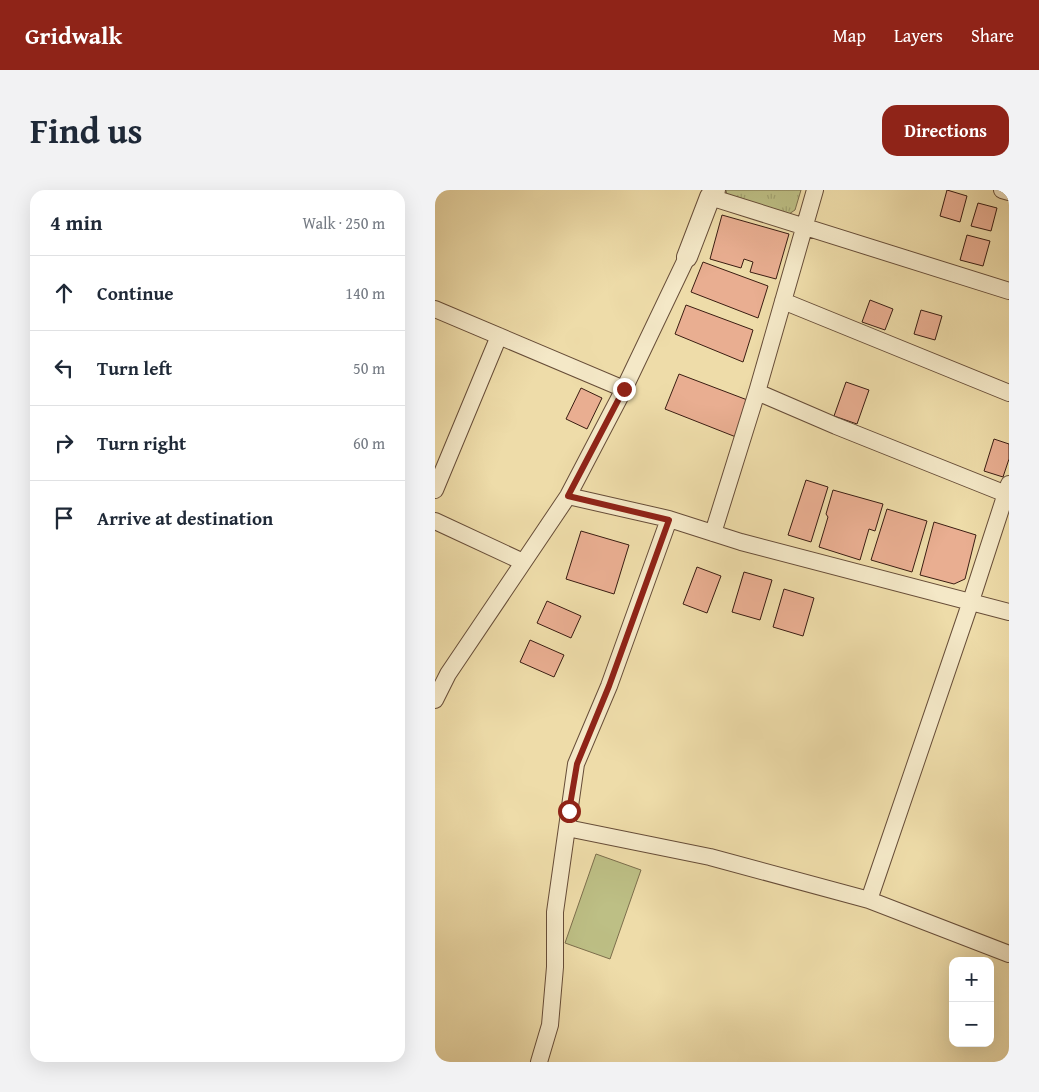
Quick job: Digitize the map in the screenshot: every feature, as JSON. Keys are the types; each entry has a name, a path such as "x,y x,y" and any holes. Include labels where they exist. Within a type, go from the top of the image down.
{"street":[{"path":"713,533 757,392 815,190"},
{"path":"1002,190 1009,192"},
{"path":"435,700 441,671 523,562 568,496 624,389 687,257 713,194 805,227 1009,291"},
{"path":"783,301 1009,393"},
{"path":"435,309 624,389"},
{"path":"435,490 499,336"},
{"path":"757,392 836,426 1008,489 869,900"},
{"path":"568,496 669,520 741,542 1009,612"},
{"path":"539,1062 551,1025 555,967 555,912 577,764 609,686 669,520"},
{"path":"435,521 523,562"},
{"path":"567,828 710,857 869,900 1009,954"}],"green space":[{"path":"726,190 801,190 795,210 789,214 727,195"},
{"path":"596,854 641,870 610,959 565,943"}],"building":[{"path":"947,190 967,196 960,222 940,216"},
{"path":"978,203 997,208 991,231 971,226"},
{"path":"722,215 789,234 776,279 750,272 753,262 744,259 741,268 710,259"},
{"path":"967,235 990,241 983,266 960,260"},
{"path":"703,262 768,286 758,318 691,292"},
{"path":"870,300 893,309 885,330 862,322"},
{"path":"686,305 753,330 743,362 675,334"},
{"path":"921,310 942,316 935,340 914,334"},
{"path":"679,374 750,401 736,437 665,409"},
{"path":"846,382 869,390 857,424 834,416"},
{"path":"581,388 602,398 587,429 566,419"},
{"path":"994,439 1009,444 1009,459 1003,477 984,471"},
{"path":"806,480 828,487 811,542 788,535"},
{"path":"833,490 883,504 875,531 869,529 860,560 819,547 828,517 826,514"},
{"path":"887,509 927,521 912,572 871,560"},
{"path":"934,522 976,535 965,579 954,584 920,575"},
{"path":"581,531 629,545 614,594 566,579"},
{"path":"697,567 721,576 707,613 683,604"},
{"path":"744,572 772,580 760,620 732,612"},
{"path":"784,589 814,598 803,636 773,627"},
{"path":"547,601 581,616 571,638 537,623"},
{"path":"530,640 564,655 554,677 520,662"}],"route":[{"path":"569,811 577,764 609,686 669,520 568,496 624,389"}]}
